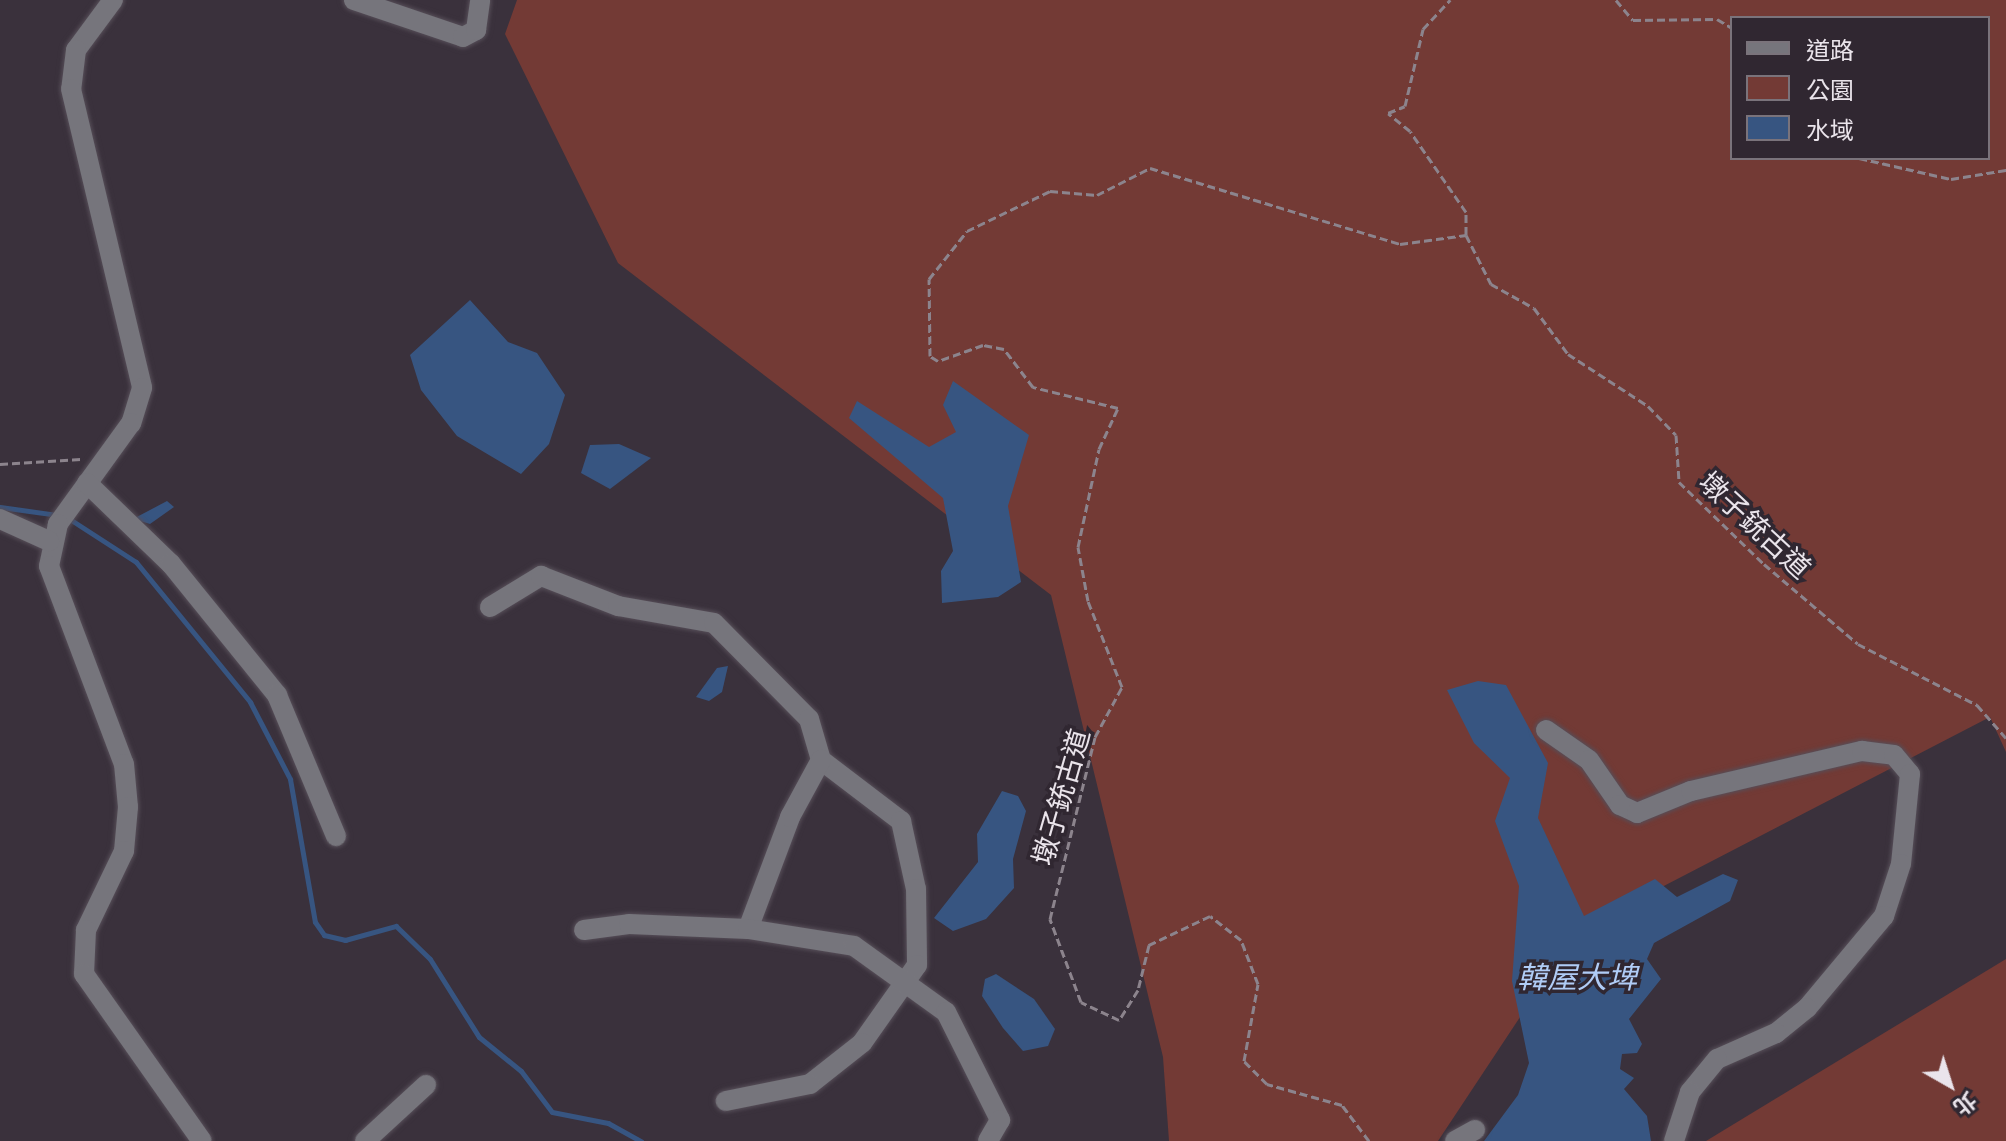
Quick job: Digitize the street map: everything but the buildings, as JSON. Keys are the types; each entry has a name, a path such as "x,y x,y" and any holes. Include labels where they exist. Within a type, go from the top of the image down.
{"lane":[{"path":"113,0 76,50 71,89 142,388 131,423 58,525 58,602 124,764 128,807 124,851 86,930 84,974 202,1141"},
{"path":"354,0 463,37 476,30 480,0"},
{"path":"93,476 171,564 277,695 336,836"},
{"path":"0,519 58,525"},
{"path":"490,607 541,576 618,606 714,623 809,719 821,760 901,821 916,889 917,965 862,1043 810,1084 726,1101"},
{"path":"1546,730 1589,760 1620,805 1637,813 1691,791 1862,751 1894,755 1910,774 1901,864 1884,916 1807,1008 1776,1033 1717,1059 1690,1092 1674,1141"},
{"path":"748,929 790,817 821,760"},
{"path":"584,930 629,924 748,929 833,939 908,979 946,1012 993,1099 1000,1120 988,1141"},
{"path":"365,1141 426,1085"},
{"path":"1455,1141 1475,1130"}],"path":[{"name":"墩子銃古道","path":"1450,0 1423,29 1405,106 1388,113 1410,131 1466,212 1466,235 1491,284 1534,308 1568,354 1648,406 1676,435 1679,482 1764,564 1858,644 1977,705 2006,738"},
{"path":"1616,0 1633,20 1717,19 1730,27"},
{"path":"1868,160 1951,179 2006,170"},
{"name":"墩子銃古道","path":"1369,1141 1342,1105 1267,1084 1244,1061 1258,984 1241,940 1210,916 1149,945 1138,990 1119,1020 1081,1002 1050,919 1095,737 1122,687 1088,601 1078,547 1099,449 1118,408 1033,387 1004,349 983,345 938,361 930,356 929,279 967,231 1050,191 1097,195 1150,168 1400,244 1466,235"},
{"path":"0,464 66,455 93,476"}],"green space":[{"path":"517,0 2006,0 2006,752 1990,717 1577,931 1438,1141 1169,1141 1163,1057 1051,595 618,263 505,34"},
{"path":"2006,959 2006,1141 1706,1141"}],"water":[{"path":"470,300 508,342 537,353 565,395 549,444 521,474 457,436 421,390 410,355"},
{"path":"953,381 1029,435 1008,506 1021,582 998,597 942,603 941,571 953,551 943,498 849,418 857,401 929,447 956,432 943,405"},
{"path":"619,444 651,458 610,489 581,473 590,445"},
{"path":"167,501 174,507 150,524 133,519"},
{"path":"728,666 722,692 709,701 696,697 717,668"},
{"name":"韓屋大埤","path":"1478,681 1506,685 1548,763 1538,818 1584,916 1655,879 1677,897 1723,874 1738,880 1730,901 1654,943 1647,959 1661,979 1629,1019 1642,1044 1637,1053 1622,1054 1620,1069 1634,1078 1624,1089 1647,1116 1651,1141 1484,1141 1518,1095 1529,1063 1512,981 1519,886 1495,821 1510,778 1474,743 1447,690"},
{"path":"1002,791 1018,796 1026,811 1013,859 1014,888 986,919 953,931 934,918 978,862 977,834"},
{"path":"996,974 1034,999 1055,1029 1048,1046 1023,1051 1003,1028 982,996 985,979"}],"waterway":[{"path":"0,507 58,515"},
{"path":"68,518 136,562 250,702 290,779 315,922 324,935 345,940 396,926 430,959 479,1037 521,1071 552,1112 608,1123 641,1141"}]}
